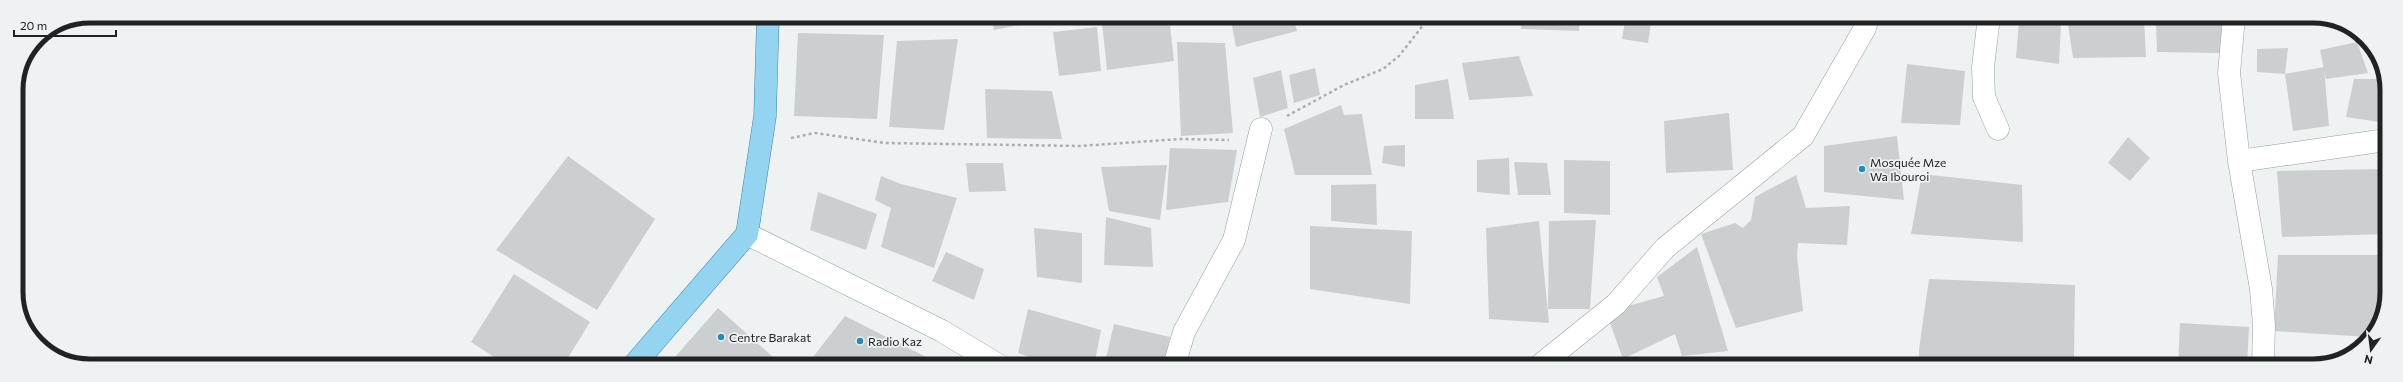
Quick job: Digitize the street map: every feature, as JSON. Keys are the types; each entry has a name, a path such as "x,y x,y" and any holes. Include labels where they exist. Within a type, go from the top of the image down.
{"main road":[{"path":"639,359 747,234 759,144 765,116 768,23"}],"street":[{"path":"1548,359 1616,304 1665,248 1803,136 1865,28 1866,23"},
{"path":"1988,23 1983,67 1983,91 1998,129"},
{"path":"2233,23 2229,73 2239,161 2261,290 2264,325 2263,359"},
{"path":"1176,359 1184,332 1234,240 1261,129"},
{"path":"2239,161 2380,141"},
{"path":"747,234 942,330 989,359"}],"path":[{"path":"759,144 815,133 885,143 1080,146 1180,139 1229,140 1261,129 1344,85 1383,69 1399,56 1421,28 1423,23"}],"building":[{"path":"992,23 1030,23 994,30"},
{"path":"1102,23 1170,23 1174,61 1107,70"},
{"path":"1231,23 1295,23 1297,31 1236,47"},
{"path":"1521,23 1580,23 1579,31 1521,29"},
{"path":"1625,23 1651,23 1648,43 1622,39"},
{"path":"2019,23 2061,23 2059,64 2016,58"},
{"path":"2144,23 2146,57 2073,58 2068,24"},
{"path":"2156,23 2222,23 2220,53 2157,52"},
{"path":"1097,27 1101,71 1059,76 1053,32"},
{"path":"798,33 884,35 877,119 794,116"},
{"path":"958,39 944,130 889,127 897,41"},
{"path":"1177,42 1225,43 1233,133 1181,136"},
{"path":"2357,42 2368,73 2326,79 2320,50"},
{"path":"2288,48 2285,74 2257,72 2257,49"},
{"path":"1519,56 1533,96 1469,100 1462,63"},
{"path":"1907,64 1965,71 1960,125 1901,123"},
{"path":"2324,67 2329,126 2293,131 2285,74"},
{"path":"1315,68 1320,95 1294,103 1289,75"},
{"path":"1281,70 1288,108 1260,117 1253,78"},
{"path":"1448,79 1454,119 1415,119 1415,85"},
{"path":"2354,79 2379,79 2380,122 2346,117"},
{"path":"985,89 1052,91 1062,139 987,138"},
{"path":"1341,105 1344,115 1362,114 1372,175 1295,175 1284,129"},
{"path":"1729,113 1733,170 1666,173 1664,121"},
{"name":"Mosquée Mze Wa Ibouroi","path":"1897,136 1904,200 1824,192 1824,146"},
{"path":"2128,137 2150,158 2130,181 2108,163"},
{"path":"1405,145 1405,167 1382,163 1384,146"},
{"path":"1170,148 1237,150 1228,202 1166,210"},
{"path":"568,156 655,219 597,310 496,250"},
{"path":"1509,158 1510,195 1477,192 1477,160"},
{"path":"1564,160 1610,161 1610,215 1564,213"},
{"path":"1514,162 1547,163 1551,195 1518,195"},
{"path":"966,163 1003,163 1006,191 969,192"},
{"path":"1167,165 1160,220 1109,211 1101,167"},
{"path":"2380,169 2380,234 2282,237 2277,171"},
{"path":"1922,174 2022,185 2023,242 1911,234"},
{"path":"1796,175 1806,208 1850,206 1847,245 1798,243 1797,256 1803,311 1736,328 1701,234 1735,223 1743,228 1751,220 1755,197"},
{"path":"881,176 901,184 957,198 934,268 881,247 891,208 875,200"},
{"path":"1376,184 1377,225 1331,221 1331,185"},
{"path":"818,192 877,214 866,250 810,230"},
{"path":"1106,217 1151,228 1153,267 1104,265"},
{"path":"1596,220 1590,309 1548,309 1549,221"},
{"path":"1539,221 1549,323 1489,319 1486,228"},
{"path":"1310,226 1412,231 1410,304 1310,289"},
{"path":"1034,228 1082,233 1082,283 1037,277"},
{"path":"1697,247 1728,351 1682,356 1675,334 1623,359 1606,312 1664,296 1657,277"},
{"path":"946,252 984,269 974,300 932,281"},
{"path":"2278,255 2380,255 2380,292 2376,313 2367,330 2351,330 2351,336 2274,331"},
{"path":"514,274 590,322 567,359 497,359 471,342"},
{"path":"1929,279 2075,285 2074,357 2093,358 1919,359 1919,349"},
{"name":"Centre Barakat","path":"718,308 775,359 673,359"},
{"path":"1028,309 1101,330 1095,359 1035,359 1018,353"},
{"name":"Radio Kaz","path":"845,316 930,359 811,359"},
{"path":"2180,323 2249,327 2247,359 2178,359"},
{"path":"1114,324 1170,337 1165,359 1106,359"}],"place":[{"name":"Mosquée Mze Wa Ibouroi","path":"1862,169"},
{"name":"Centre Barakat","path":"721,337"},
{"name":"Radio Kaz","path":"860,341"}]}
